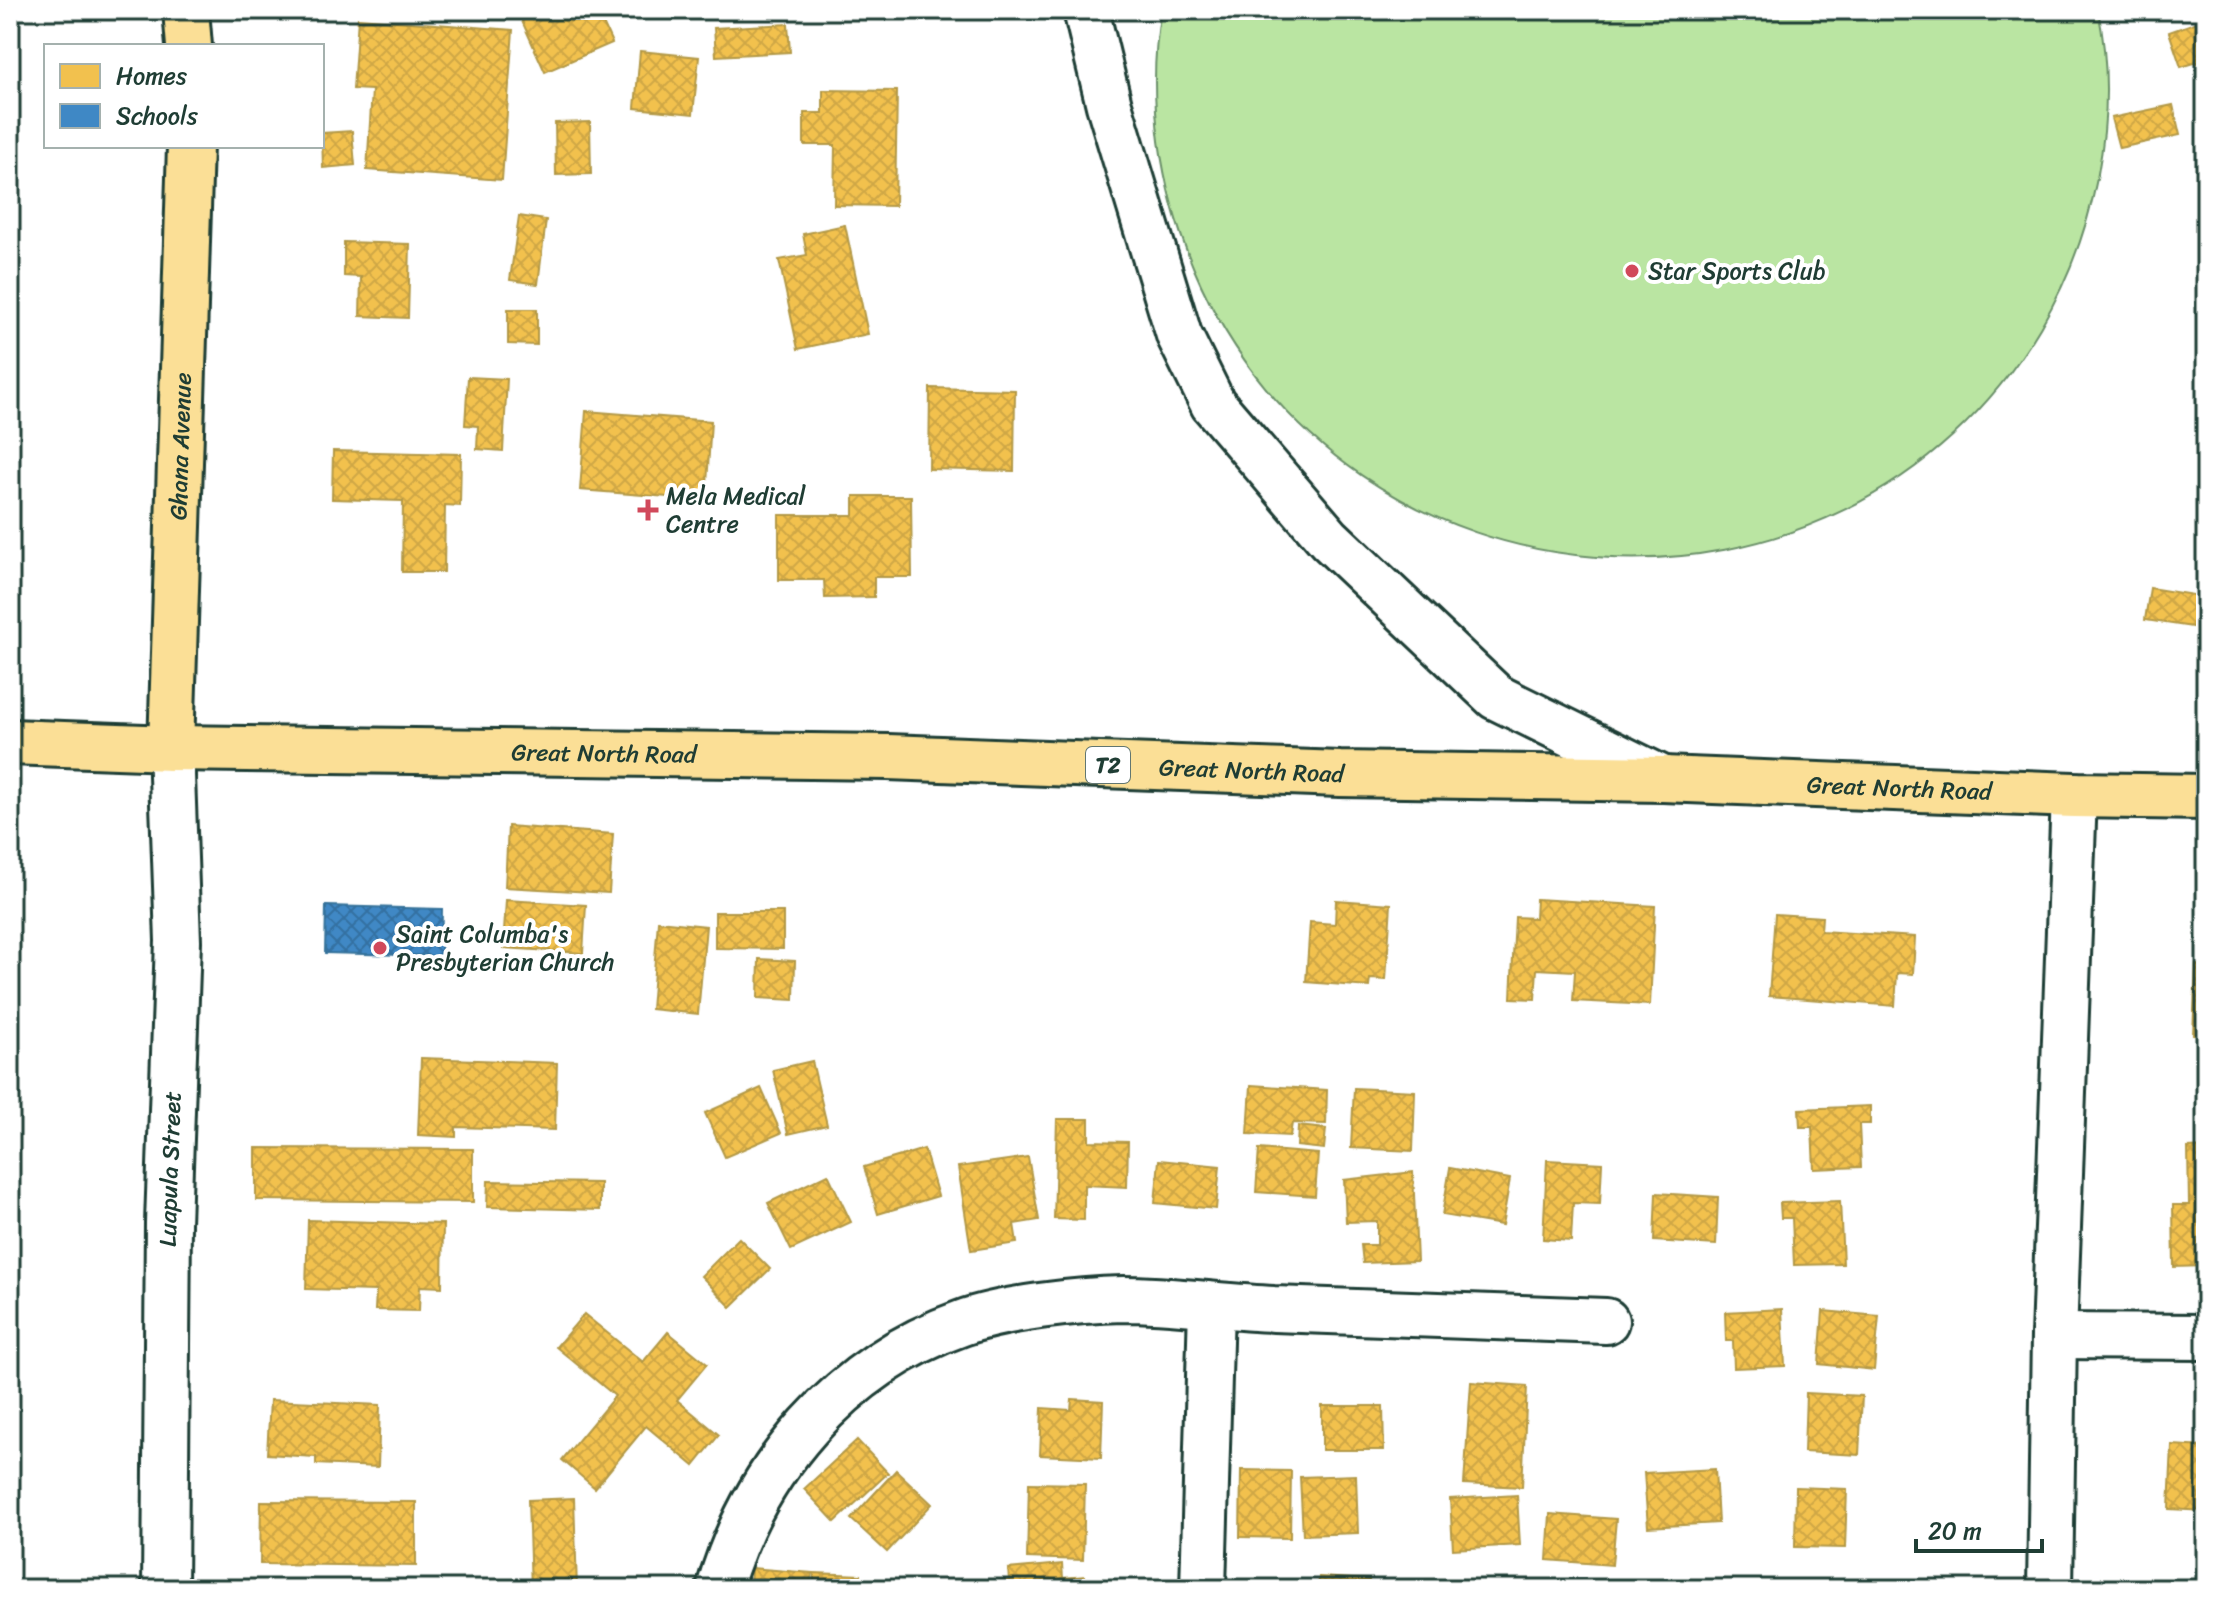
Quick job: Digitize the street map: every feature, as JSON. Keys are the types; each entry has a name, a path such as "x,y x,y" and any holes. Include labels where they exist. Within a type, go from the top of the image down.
{"main road":[{"path":"186,10 189,44"},
{"name":"Ghana Avenue","path":"171,748 190,148"},
{"name":"Great North Road","path":"10,742 171,748 888,757 1340,774 1663,779 2206,797"}],"street":[{"path":"1086,10 1109,105 1179,335 1213,404 1329,539 1496,697 1663,779"},
{"name":"Luapula Street","path":"165,1589 168,1223 178,941 171,748"},
{"path":"2050,1589 2054,1336 2074,795"},
{"path":"719,1589 768,1475 808,1424 857,1381 908,1346 964,1322 1052,1305 1124,1299 1211,1306 1606,1321"},
{"path":"1203,1589 1211,1306"},
{"path":"2054,1336 2206,1337"}],"green space":[{"name":"Star Sports Club","path":"1161,10 2098,10 2106,92 2098,174 2075,254 2040,328 1953,436 1845,509 1725,550 1599,557 1476,532 1362,476 1266,388 1194,269 1172,207 1156,109 1155,76"}],"building: Homes":[{"path":"517,10 597,10 612,43 545,72"},
{"path":"358,18 513,30 502,180 367,170 372,90 353,89"},
{"path":"2206,19 2204,83 2198,62 2181,67 2169,32"},
{"path":"788,24 790,52 716,56 714,28"},
{"path":"640,51 699,57 693,114 635,108"},
{"path":"823,90 897,91 895,206 834,205 835,145 804,145 804,113 823,113"},
{"path":"2173,105 2180,135 2119,148 2111,118"},
{"path":"590,122 591,174 556,175 555,123"},
{"path":"352,131 355,165 323,168 324,133"},
{"path":"519,216 546,220 538,284 510,280"},
{"path":"845,225 868,334 798,349 779,260 807,255 803,234"},
{"path":"344,242 410,244 408,318 360,316 361,277 344,276"},
{"path":"508,309 537,309 537,345 508,344"},
{"path":"468,377 507,379 503,451 477,449 478,426 465,425"},
{"path":"930,388 1015,390 1014,471 929,469"},
{"path":"586,411 711,421 706,500 580,490"},
{"path":"333,451 461,454 460,506 445,505 444,572 402,572 403,501 332,499"},
{"path":"854,496 911,496 912,577 874,577 874,597 825,598 824,580 779,580 779,515 854,515"},
{"path":"2150,588 2206,597 2206,629 2145,620"},
{"path":"508,826 613,834 609,893 505,887"},
{"path":"1536,899 1655,906 1650,1005 1573,1001 1575,971 1537,969 1535,999 1511,998 1515,917 1535,918"},
{"path":"506,900 586,905 583,953 503,948"},
{"path":"1336,900 1391,904 1386,980 1370,979 1369,987 1306,982 1310,922 1335,924"},
{"path":"715,912 783,912 783,949 715,948"},
{"path":"1775,914 1822,917 1821,931 1915,937 1913,974 1897,973 1895,1006 1769,996"},
{"path":"658,921 706,926 698,1014 651,1009"},
{"path":"759,959 795,961 794,1000 758,998"},
{"path":"2196,965 2206,966 2206,1034 2193,1034"},
{"path":"421,1058 557,1063 555,1130 456,1127 456,1137 418,1135"},
{"path":"812,1061 827,1125 788,1134 773,1070"},
{"path":"1251,1085 1327,1090 1326,1124 1292,1123 1290,1136 1248,1134"},
{"path":"761,1088 781,1133 725,1157 705,1113"},
{"path":"1354,1088 1415,1091 1413,1151 1351,1148"},
{"path":"1870,1106 1870,1124 1859,1124 1861,1167 1814,1169 1812,1127 1800,1127 1799,1109"},
{"path":"1057,1119 1089,1119 1089,1141 1128,1142 1127,1187 1084,1185 1084,1220 1054,1219"},
{"path":"1298,1126 1326,1129 1324,1149 1297,1146"},
{"path":"2206,1147 2206,1266 2174,1267 2173,1205 2189,1205 2188,1148"},
{"path":"256,1148 473,1149 473,1202 256,1200"},
{"path":"924,1149 938,1196 878,1214 864,1167"},
{"path":"1259,1149 1318,1154 1315,1196 1256,1192"},
{"path":"1028,1157 1039,1220 1014,1224 1017,1243 971,1250 958,1167"},
{"path":"1159,1160 1220,1166 1216,1209 1155,1203"},
{"path":"1547,1160 1602,1163 1600,1204 1573,1203 1571,1241 1543,1239"},
{"path":"1450,1168 1510,1179 1502,1225 1442,1215"},
{"path":"1413,1172 1417,1261 1363,1263 1361,1245 1377,1245 1377,1221 1346,1222 1344,1180"},
{"path":"828,1174 851,1222 791,1250 768,1203"},
{"path":"488,1181 600,1183 600,1210 487,1207"},
{"path":"1656,1193 1718,1197 1716,1245 1654,1241"},
{"path":"1840,1201 1843,1264 1794,1265 1792,1218 1781,1218 1780,1203"},
{"path":"308,1220 443,1224 442,1287 420,1286 419,1311 375,1310 376,1291 306,1289"},
{"path":"739,1238 770,1269 731,1307 701,1276"},
{"path":"1782,1309 1785,1366 1734,1368 1733,1341 1726,1341 1725,1312"},
{"path":"1823,1311 1879,1316 1874,1370 1819,1364"},
{"path":"584,1314 643,1362 668,1332 707,1364 677,1400 719,1435 694,1466 646,1426 595,1488 562,1460 615,1396 556,1347"},
{"path":"1471,1382 1527,1386 1522,1487 1464,1484"},
{"path":"1806,1393 1862,1396 1859,1455 1804,1452"},
{"path":"1072,1399 1103,1401 1101,1458 1040,1455 1042,1408 1071,1410"},
{"path":"270,1400 380,1405 378,1467 316,1464 316,1457 267,1454"},
{"path":"1322,1406 1383,1406 1384,1450 1322,1450"},
{"path":"857,1440 888,1473 835,1522 804,1489"},
{"path":"2172,1445 2206,1447 2206,1511 2169,1509"},
{"path":"1715,1469 1718,1523 1648,1527 1644,1473"},
{"path":"896,1470 932,1504 887,1552 851,1519"},
{"path":"1241,1470 1291,1471 1290,1538 1240,1537"},
{"path":"1356,1475 1358,1533 1303,1535 1300,1477"},
{"path":"1029,1483 1085,1484 1083,1560 1027,1558"},
{"path":"1796,1487 1847,1489 1845,1548 1795,1547"},
{"path":"1517,1495 1520,1545 1453,1549 1450,1499"},
{"path":"574,1498 577,1589 531,1589 528,1500"},
{"path":"261,1501 416,1502 416,1566 260,1564"},
{"path":"1550,1514 1616,1519 1612,1565 1547,1560"},
{"path":"1062,1564 1063,1578 1085,1576 1086,1589 999,1589 998,1581 1009,1580 1008,1569"},
{"path":"751,1568 812,1573 810,1589 750,1589"},
{"path":"814,1573 861,1575 860,1589 814,1589"},
{"path":"1319,1577 1369,1580 1369,1589 1318,1589"},
{"path":"386,1583 434,1585 434,1589 386,1589"},
{"path":"1929,1583 1974,1589 1928,1589"}],"building: Schools":[{"path":"326,906 442,909 441,956 325,953"}],"place":[{"name":"Star Sports Club","path":"1632,271"},
{"name":"Mela Medical Centre","path":"648,510"},
{"name":"Saint Columba's Presbyterian Church","path":"380,948"}]}
